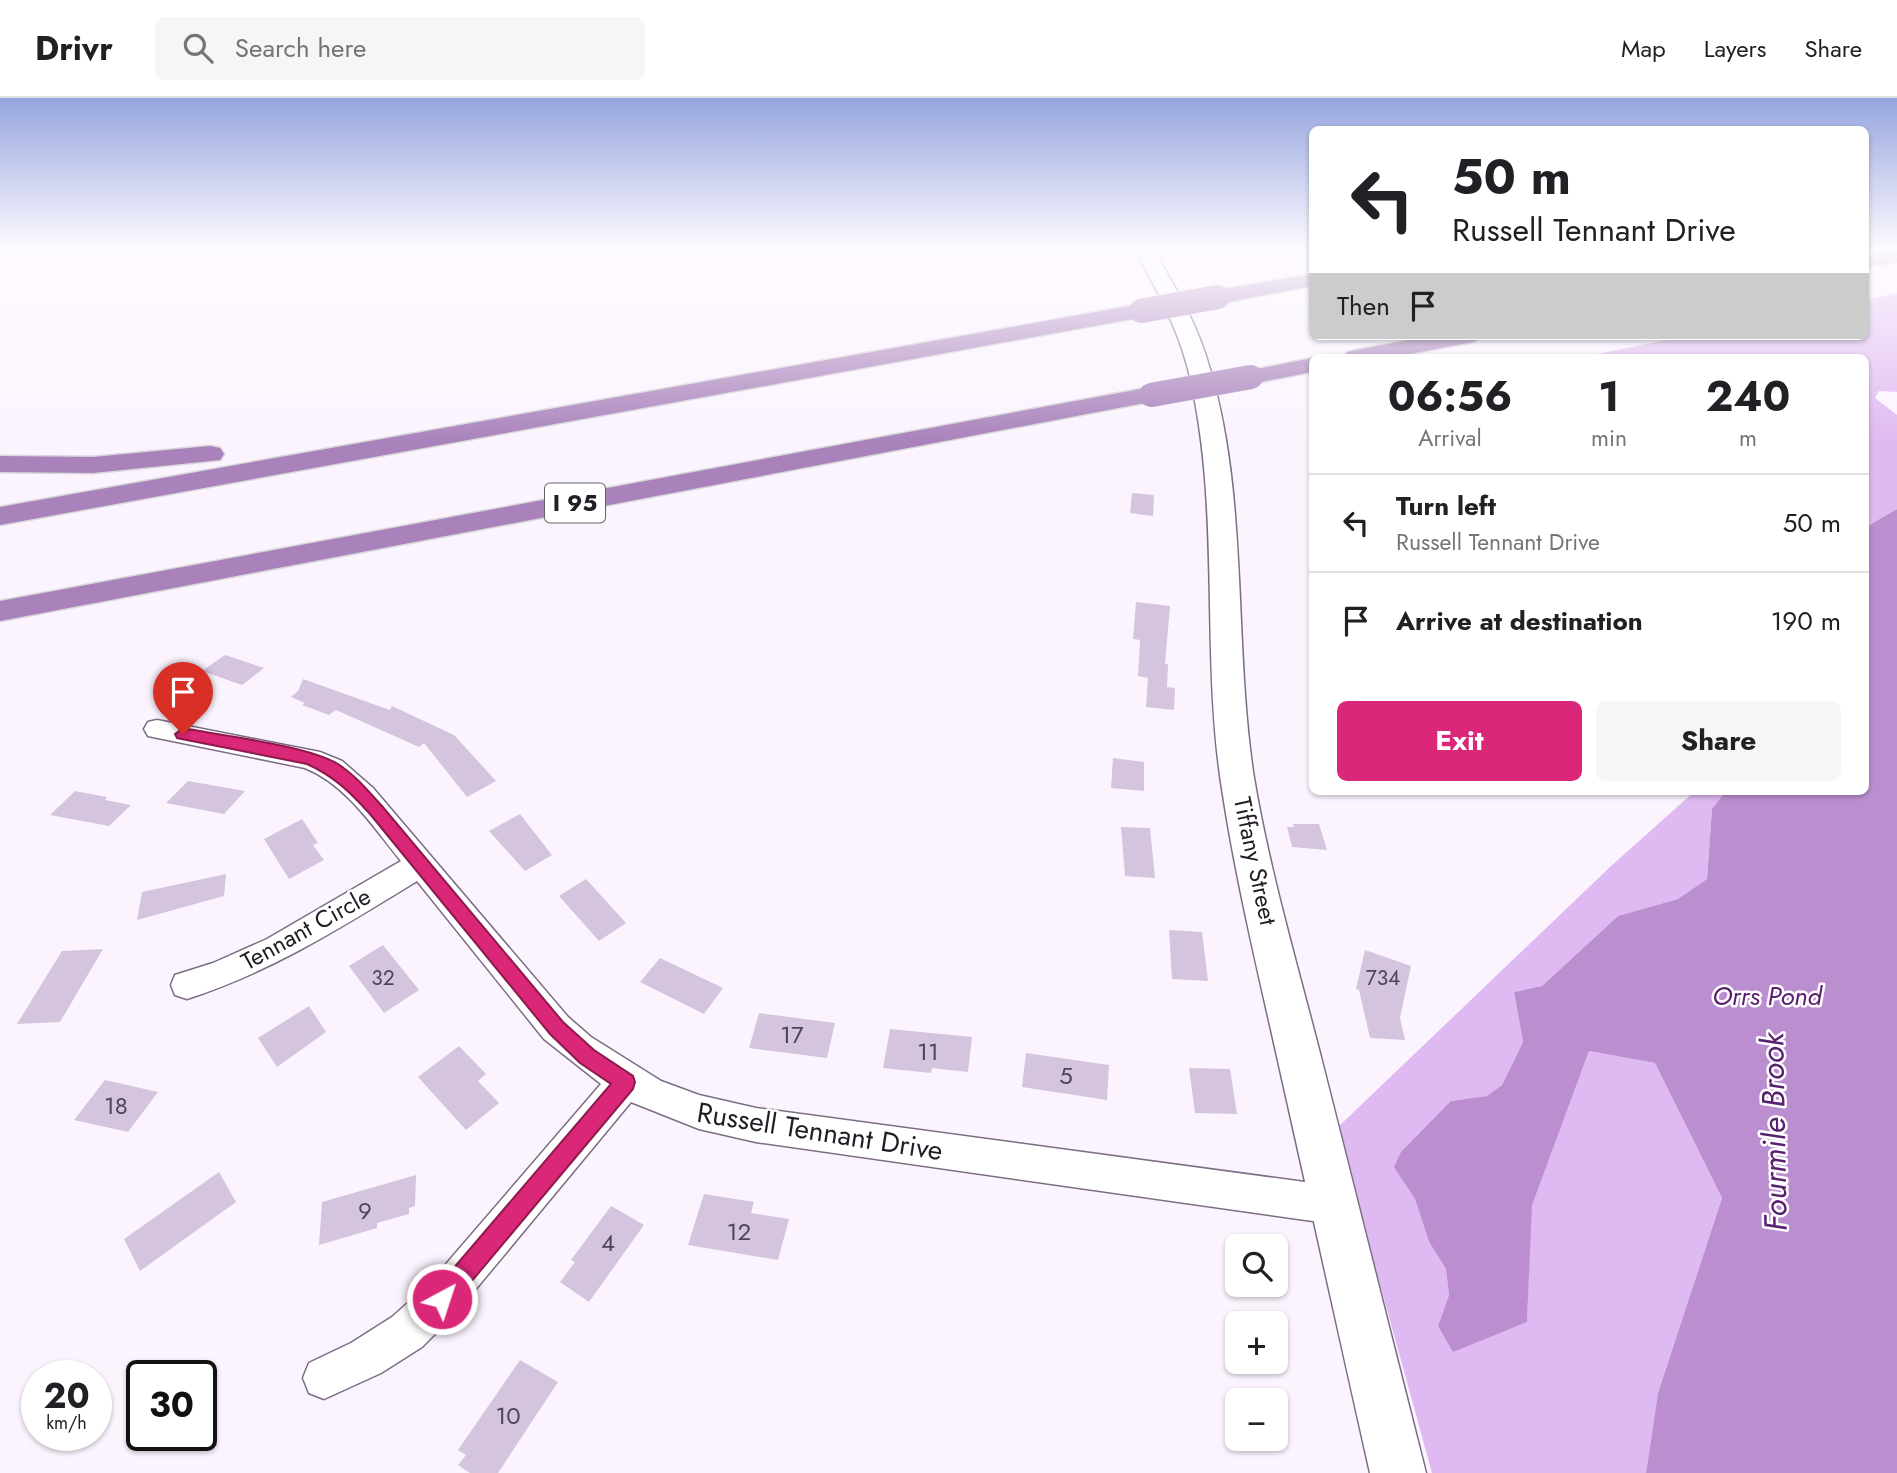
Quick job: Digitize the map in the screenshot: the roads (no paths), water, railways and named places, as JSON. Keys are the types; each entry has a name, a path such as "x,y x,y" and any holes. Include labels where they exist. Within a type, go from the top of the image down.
{"highway":[{"path":"0,516 1129,313"},
{"path":"1372,354 1447,340"},
{"name":"I 95","path":"0,611 1309,366"},
{"path":"0,464 85,465 182,458 643,389 780,376"}],"street":[{"name":"Tiffany Street","path":"1180,313 1196,355 1208,411 1226,599 1237,776 1278,970 1398,1473"},
{"name":"Russell Tennant Drive","path":"157,729 310,759 332,768 363,795 556,1028 587,1057 625,1082 665,1102 712,1118 1334,1205"},
{"name":"Tennant Circle","path":"187,985 216,978 252,961 421,864"},
{"path":"324,1378 366,1358 407,1332 442,1299 625,1082"}],"water":[{"name":"Orrs Pond","path":"1897,509 1897,1473 1646,1473 1658,1393 1722,1198 1655,1063 1589,1051 1532,1205 1527,1322 1453,1352 1438,1326 1449,1295 1446,1269 1429,1242 1415,1199 1394,1167 1401,1152 1451,1101 1487,1096 1502,1085 1523,1042 1514,992 1542,986 1618,916 1678,899 1707,879 1712,809 1723,795 1869,795 1869,525"}],"water label":[{"name":"Fourmile Brook","path":"1774,1132"}]}
